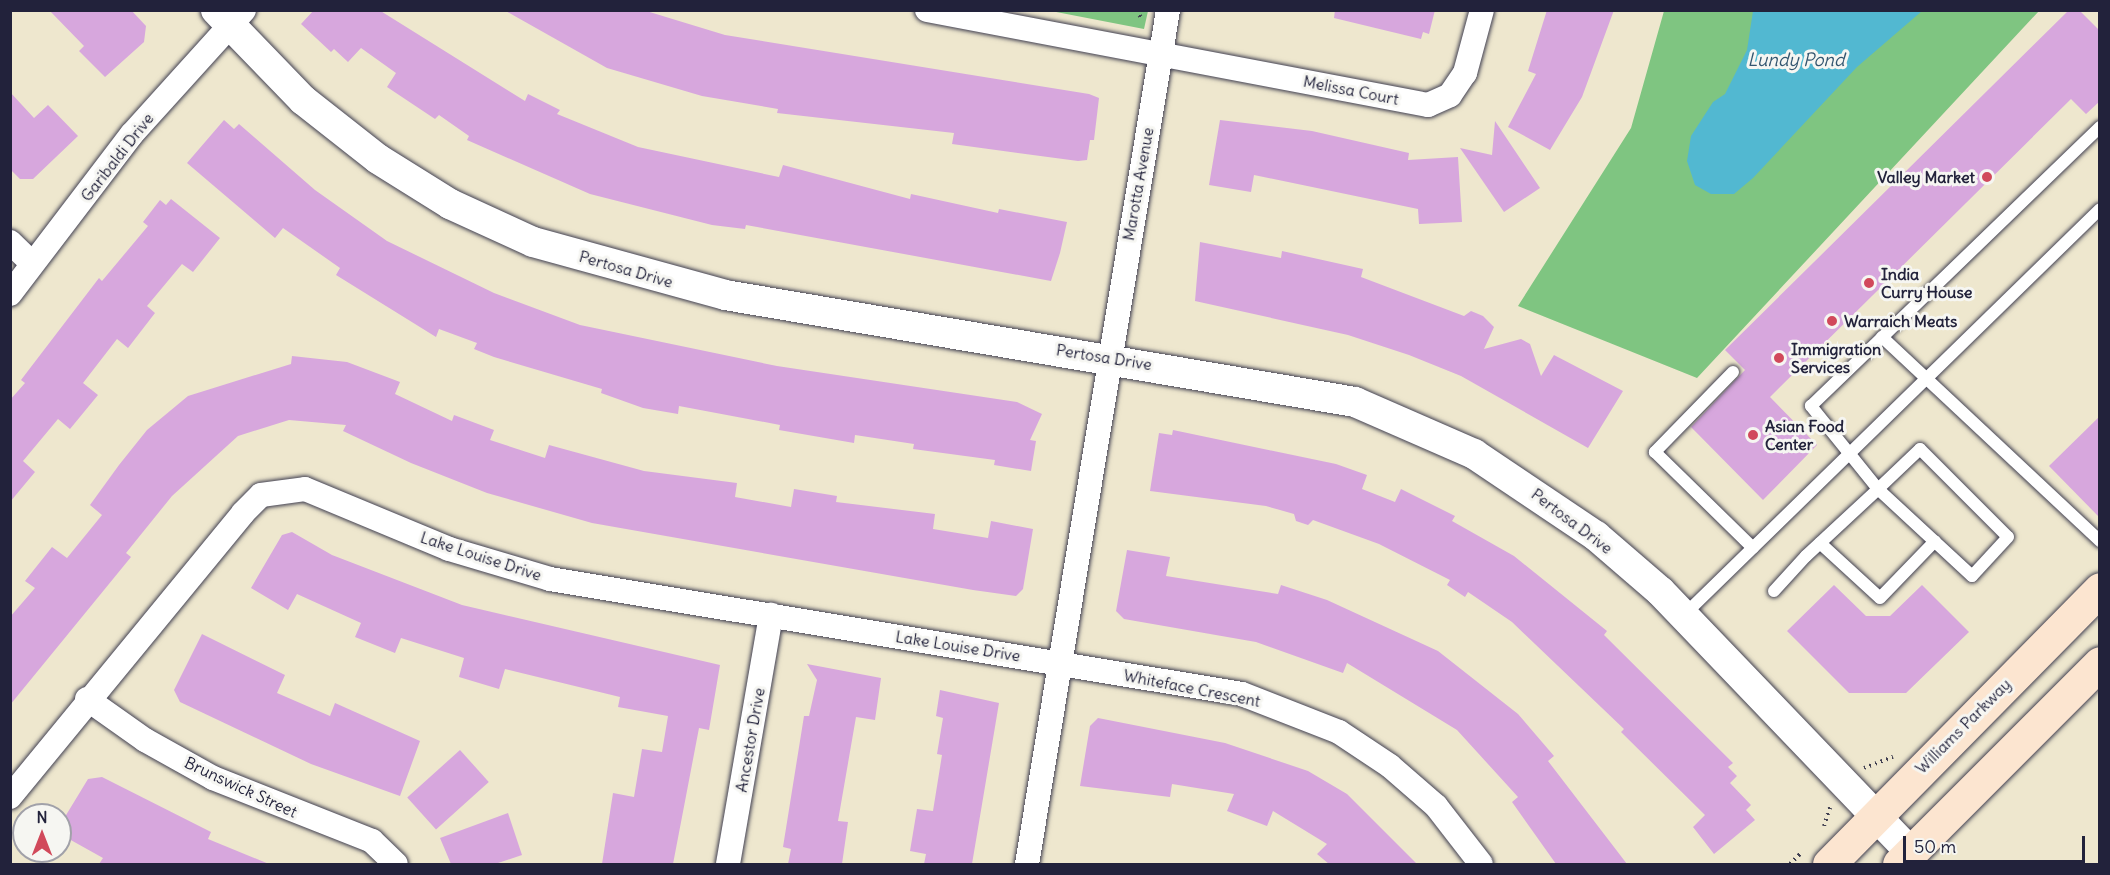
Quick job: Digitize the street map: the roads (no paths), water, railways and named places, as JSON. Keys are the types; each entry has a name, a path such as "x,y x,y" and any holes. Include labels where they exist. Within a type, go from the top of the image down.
{"main road":[{"name":"Williams Parkway","path":"1828,864 2100,589"},
{"path":"1905,859 2100,663"}],"street":[{"name":"Melissa Court","path":"927,10 1160,51 1428,105 1450,95 1465,74 1482,10"},
{"name":"Marotta Avenue","path":"1108,358 1168,10"},
{"name":"Garibaldi Drive","path":"10,294 132,134 231,16"},
{"name":"Pertosa Drive","path":"231,16 303,100 378,159 450,204 533,242 725,295 1108,358 1355,402 1474,454 1596,536 1683,616 1876,816 1905,859"},
{"path":"10,242 32,263"},
{"path":"1027,864 1061,663 1108,358"},
{"name":"Lake Louise Drive","path":"10,797 87,699 243,513 261,495 283,488 319,492 449,549 518,571 1061,663"},
{"name":"Ancestor Drive","path":"728,864 771,615"},
{"name":"Whiteface Crescent","path":"1061,663 1242,694 1339,732 1436,806 1481,864"},
{"name":"Brunswick Street","path":"87,699 145,740 213,778 372,841 396,864"}],"lane":[{"path":"1774,591 1820,543 1878,489 1920,449 2008,537 1972,576 1878,489 1811,406 2100,127"},
{"path":"1683,616 2100,209"},
{"path":"1882,338 2100,541"},
{"path":"1733,372 1655,452 1753,548"},
{"path":"1820,543 1880,598 1935,541"}],"water":[{"name":"Lundy Pond","path":"1753,11 1922,11 1857,67 1753,178 1734,194 1711,194 1695,185 1687,161 1691,136 1713,102 1725,94 1747,50"}],"place":[{"name":"Valley Market","path":"1987,177"},
{"name":"India Curry House","path":"1869,283"},
{"name":"Warraich Meats","path":"1832,321"},
{"name":"Immigration Services","path":"1779,358"},
{"name":"Asian Food Center","path":"1753,435"}]}
